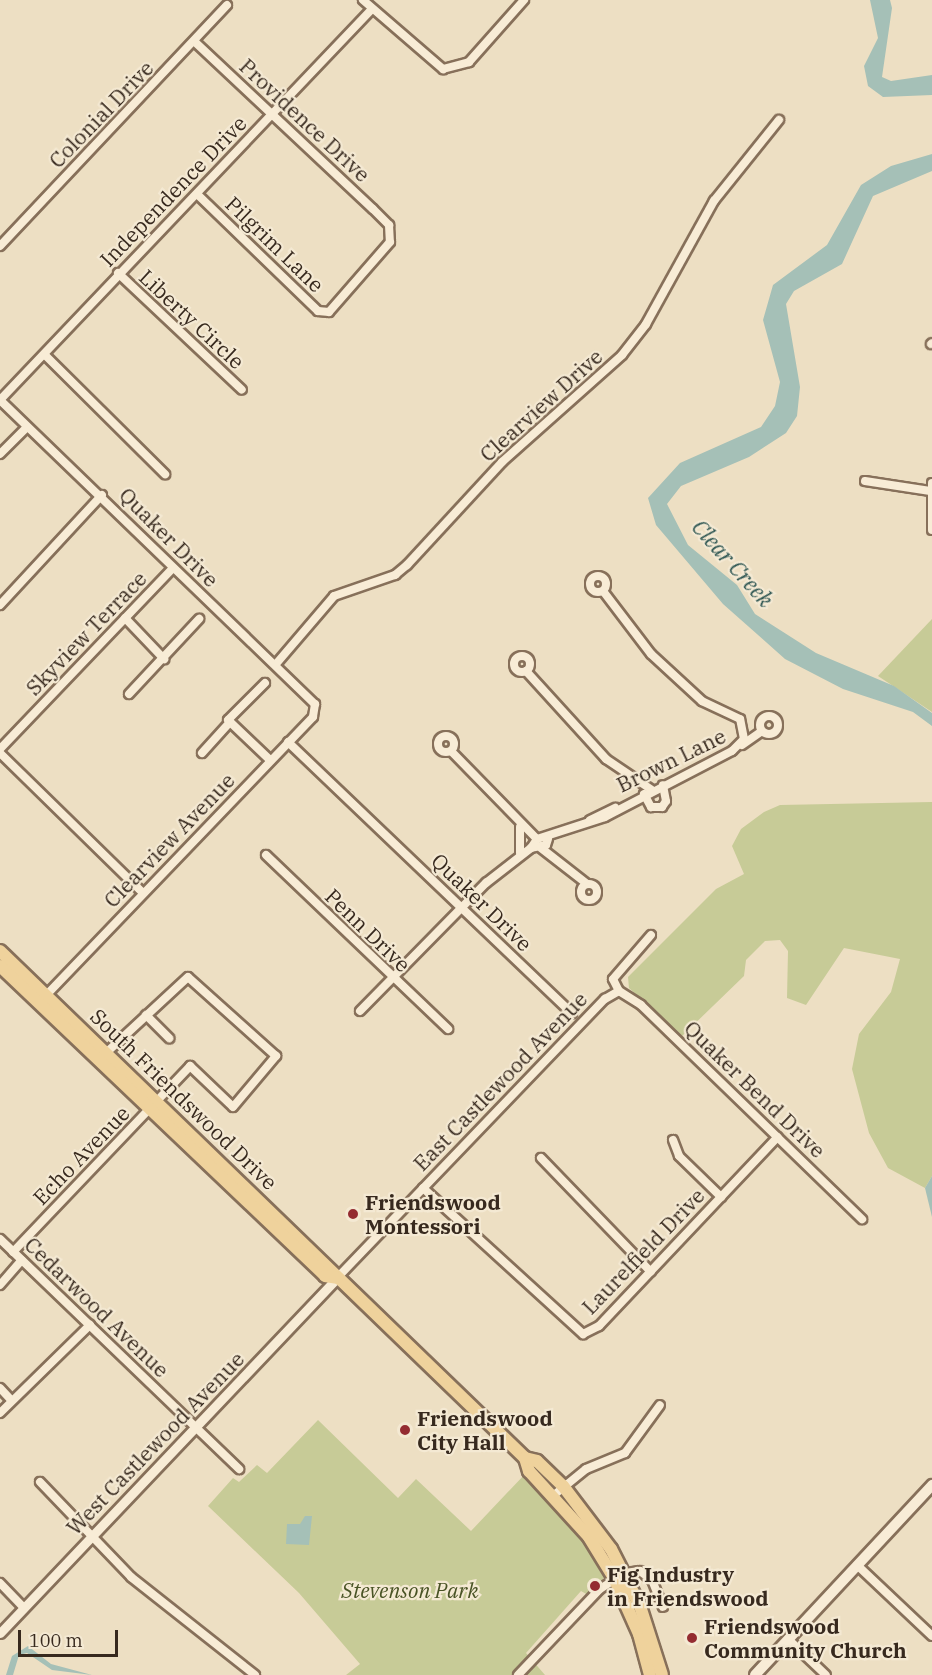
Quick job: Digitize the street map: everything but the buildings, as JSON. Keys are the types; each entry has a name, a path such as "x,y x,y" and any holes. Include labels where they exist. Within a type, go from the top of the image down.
{"main road":[{"name":"South Friendswood Drive","path":"0,951 43,999 153,1104 325,1276 337,1278 525,1458 529,1471 558,1491 619,1575 662,1675"},
{"name":"South Friendswood Drive","path":"0,966 107,1052 153,1104"},
{"path":"755,1675 932,1485"},
{"name":"South Friendswood Drive","path":"619,1575 650,1675"}],"street":[{"path":"363,0 432,63 455,69 469,62 524,0"},
{"name":"Colonial Drive","path":"0,246 195,42 227,5"},
{"name":"Independence Drive","path":"0,400 46,356 118,273 198,195 372,9"},
{"name":"Providence Drive","path":"195,42 274,113 389,226"},
{"name":"Clearview Drive","path":"276,664 334,596 395,575 407,565 502,462 622,356 646,324 714,201 779,120"},
{"name":"Pilgrim Lane","path":"198,195 318,311 330,312 384,252 389,226"},
{"name":"Liberty Circle","path":"118,273 242,390"},
{"path":"46,356 165,474"},
{"name":"Quaker Drive","path":"0,400 26,428 102,495 173,568 313,698"},
{"path":"0,454 26,428"},
{"path":"865,481 931,487 932,530"},
{"path":"0,605 102,495"},
{"name":"Skyview Terrace","path":"0,751 173,568"},
{"path":"603,591 651,654 702,701 743,724"},
{"path":"125,618 164,658"},
{"path":"129,694 199,619"},
{"path":"526,671 572,726 630,779 652,790"},
{"path":"202,753 266,683"},
{"name":"Clearview Avenue","path":"43,999 313,717 313,698"},
{"path":"230,722 270,760"},
{"name":"Brown Lane","path":"537,839 548,839 663,785 742,745 761,728 743,724 742,745"},
{"name":"Quaker Drive","path":"288,742 572,1013"},
{"path":"0,751 143,893"},
{"path":"452,751 519,825 537,839 531,848"},
{"path":"630,779 632,799"},
{"path":"644,794 651,807 662,807 666,801 663,785"},
{"path":"519,825 520,853"},
{"name":"Brown Lane","path":"541,848 548,839"},
{"path":"360,1011 520,853 531,848 541,848 587,884"},
{"name":"Penn Drive","path":"266,855 392,980 448,1029"},
{"name":"East Castlewood Avenue","path":"337,1278 605,999 618,991 613,979 651,935"},
{"name":"Echo Avenue","path":"13,1252 190,1066 233,1107 276,1056 188,977 146,1015"},
{"name":"Quaker Bend Drive","path":"618,991 641,1005 862,1219"},
{"path":"107,1052 146,1015 169,1038"},
{"name":"Laurelfield Drive","path":"423,1188 583,1334 599,1326 778,1137"},
{"path":"673,1140 679,1156 722,1197"},
{"path":"541,1158 651,1272"},
{"name":"Cedarwood Avenue","path":"0,1239 239,1468"},
{"path":"0,1285 22,1260"},
{"name":"West Castlewood Avenue","path":"0,1633 337,1278"},
{"path":"0,1413 90,1325"},
{"path":"0,1388 11,1400"},
{"path":"558,1491 586,1469 625,1453 660,1406"},
{"path":"40,1482 131,1577 255,1675"},
{"path":"857,1565 932,1636"},
{"path":"518,1675 619,1575 640,1571 652,1580 663,1607"},
{"path":"0,1583 24,1608"},
{"path":"788,1639 826,1675"}],"green space":[{"path":"932,619 932,712 878,676"},
{"path":"932,802 932,1176 925,1188 888,1168 869,1133 852,1069 859,1034 891,992 900,959 844,948 806,1005 787,998 788,951 780,940 765,941 746,960 744,976 682,1036 629,988 628,977 716,889 744,874 732,846 741,829 764,812 780,805"},
{"name":"Stevenson Park","path":"318,1420 398,1498 416,1479 471,1531 526,1473 586,1541 605,1577 588,1595 581,1591 526,1653 545,1675 346,1675 360,1664 299,1593 208,1506 233,1478 239,1482 257,1465 267,1473"}],"water":[{"path":"870,0 890,0 892,8 882,77 891,81 932,75 932,95 883,97 868,86 864,66 878,38"},
{"path":"932,154 932,171 873,196 842,264 794,291 786,304 800,387 797,416 786,433 749,457 681,486 667,504 688,545 737,585 755,614 816,653 894,686 932,713 932,726 913,712 843,689 785,659 723,604 656,525 648,498 680,463 761,427 775,406 780,382 763,320 773,285 827,245 861,185 891,166"},
{"path":"932,1176 932,1217 925,1188"},
{"path":"305,1516 312,1516 309,1545 286,1544 287,1524 300,1524"},
{"path":"28,1646 51,1664 92,1675 52,1670 27,1653 19,1655 13,1675 6,1675 12,1656"}],"place":[{"name":"Friendswood Montessori","path":"353,1214"},
{"name":"Friendswood City Hall","path":"405,1430"},
{"name":"Fig Industry in Friendswood","path":"595,1586"},
{"name":"Friendswood Community Church","path":"692,1638"}],"water label":[{"name":"Clear Creek","path":"733,563"}]}
